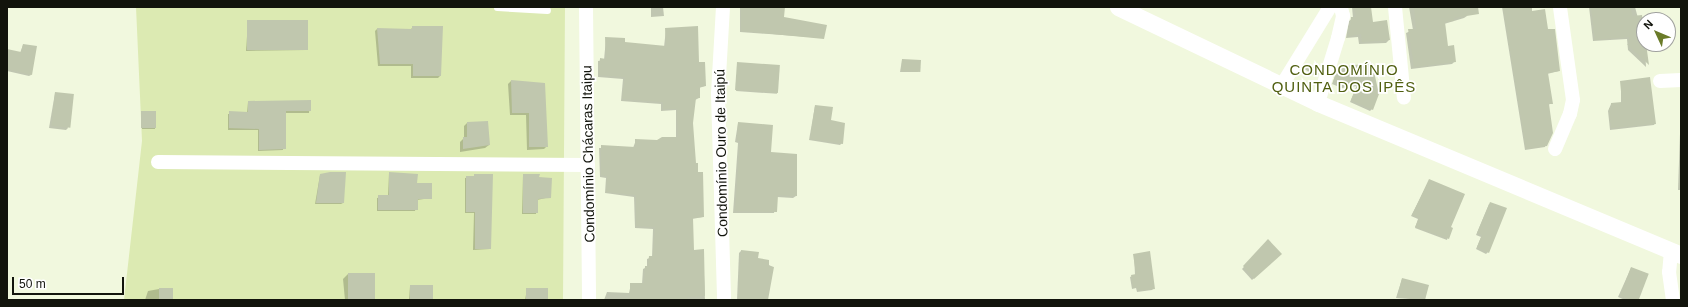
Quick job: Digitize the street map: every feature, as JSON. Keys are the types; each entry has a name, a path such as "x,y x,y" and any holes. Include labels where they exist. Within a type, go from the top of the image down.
{"street":[{"name":"Condomínio Chácaras Itaipu","path":"586,7 590,300"},
{"name":"Condomínio Ouro de Itaipú","path":"723,7 718,94 724,300"},
{"path":"1118,7 1318,103 1676,253 1670,272 1673,300"},
{"path":"1282,85 1330,7"},
{"path":"1318,103 1338,38 1343,16 1341,7"},
{"path":"1395,7 1404,98"},
{"path":"1555,149 1570,114 1573,100 1560,7"},
{"path":"1660,81 1681,80"},
{"path":"158,162 588,165"}],"lane":[{"path":"498,7 548,10"}],"green space":[{"path":"136,7 565,7 563,300 124,300 142,141"}],"building":[{"path":"741,7 785,7 784,17 827,25 824,39 741,31"},
{"path":"1354,7 1371,7 1373,22 1387,20 1390,40 1362,42 1361,34 1349,36 1351,17 1356,17"},
{"path":"1414,7 1478,7 1479,14 1454,18 1454,21 1445,22 1448,46 1454,45 1456,62 1414,67 1408,29 1416,29"},
{"path":"1503,7 1532,7 1532,11 1545,9 1548,29 1555,29 1560,71 1548,73 1553,104 1549,104 1553,133 1547,146 1526,149"},
{"path":"1591,7 1631,7 1632,16 1636,16 1636,52 1647,52 1649,65 1627,44 1630,44 1629,37 1595,40"},
{"path":"247,20 308,20 308,50 247,50"},
{"path":"412,26 443,26 441,76 413,76 413,64 380,64 377,28 412,29"},
{"path":"698,26 699,62 705,62 706,86 700,87 700,98 696,98 693,123 696,163 698,163 698,172 703,172 704,217 693,218 694,250 704,249 705,296 687,297 688,300 630,300 630,283 644,283 645,266 648,266 649,256 653,256 655,227 636,226 636,195 606,192 607,176 601,175 601,145 635,147 635,139 657,140 662,137 678,137 677,109 663,109 663,102 622,99 625,77 599,75 600,58 606,59 605,37 625,38 625,42 666,46 665,28"},
{"path":"23,44 37,46 32,75 7,69 7,49 21,52"},
{"path":"902,59 921,60 920,72 901,71"},
{"path":"737,62 780,65 778,93 735,90"},
{"path":"1372,63 1379,94 1373,110 1351,100 1357,85 1344,87 1333,82 1338,67"},
{"path":"1303,67 1320,67 1318,75"},
{"path":"1650,77 1656,124 1611,128 1609,108 1611,108 1611,103 1622,102 1620,81"},
{"path":"511,80 545,83 548,147 529,147 529,113 512,113"},
{"path":"55,92 74,94 70,128 51,126"},
{"path":"311,100 311,111 286,111 286,149 259,150 259,129 229,128 229,111 248,112 248,101"},
{"path":"815,105 833,107 831,120 845,123 843,144 810,139"},
{"path":"141,111 156,111 156,128 141,128"},
{"path":"488,121 490,145 463,149 463,137 467,137 467,122"},
{"path":"738,122 773,125 771,152 797,154 797,196 778,195 777,212 735,211 740,141 737,140"},
{"path":"330,172 346,172 344,203 316,203 320,174"},
{"path":"389,172 418,174 417,183 432,183 432,199 418,199 418,210 378,210 378,195 389,195"},
{"path":"474,174 493,174 491,249 475,249 475,212 466,212 466,176 474,176"},
{"path":"523,174 540,174 539,177 552,178 551,198 538,199 538,213 523,213"},
{"path":"1429,179 1465,194 1451,227 1453,228 1449,239 1415,227 1419,218 1412,215"},
{"path":"1490,202 1507,208 1489,253 1477,247 1482,235 1477,233"},
{"path":"1268,239 1282,254 1254,279 1243,266"},
{"path":"741,250 759,252 758,258 769,260 769,266 774,267 768,300 738,300"},
{"path":"1150,251 1155,289 1138,291 1137,287 1133,288 1131,275 1136,274 1133,254"},
{"path":"1631,267 1649,274 1639,300 1630,300 1620,296"},
{"path":"348,273 375,273 375,300 348,300"},
{"path":"1402,278 1429,285 1425,300 1397,297"},
{"path":"410,285 433,285 433,300 410,300"},
{"path":"159,288 173,288 173,300 159,300"},
{"path":"526,288 548,288 548,300 526,300"}],"district":[{"name":"CONDOMÍNIO QUINTA DOS IPÊS","path":"1344,78"}]}
